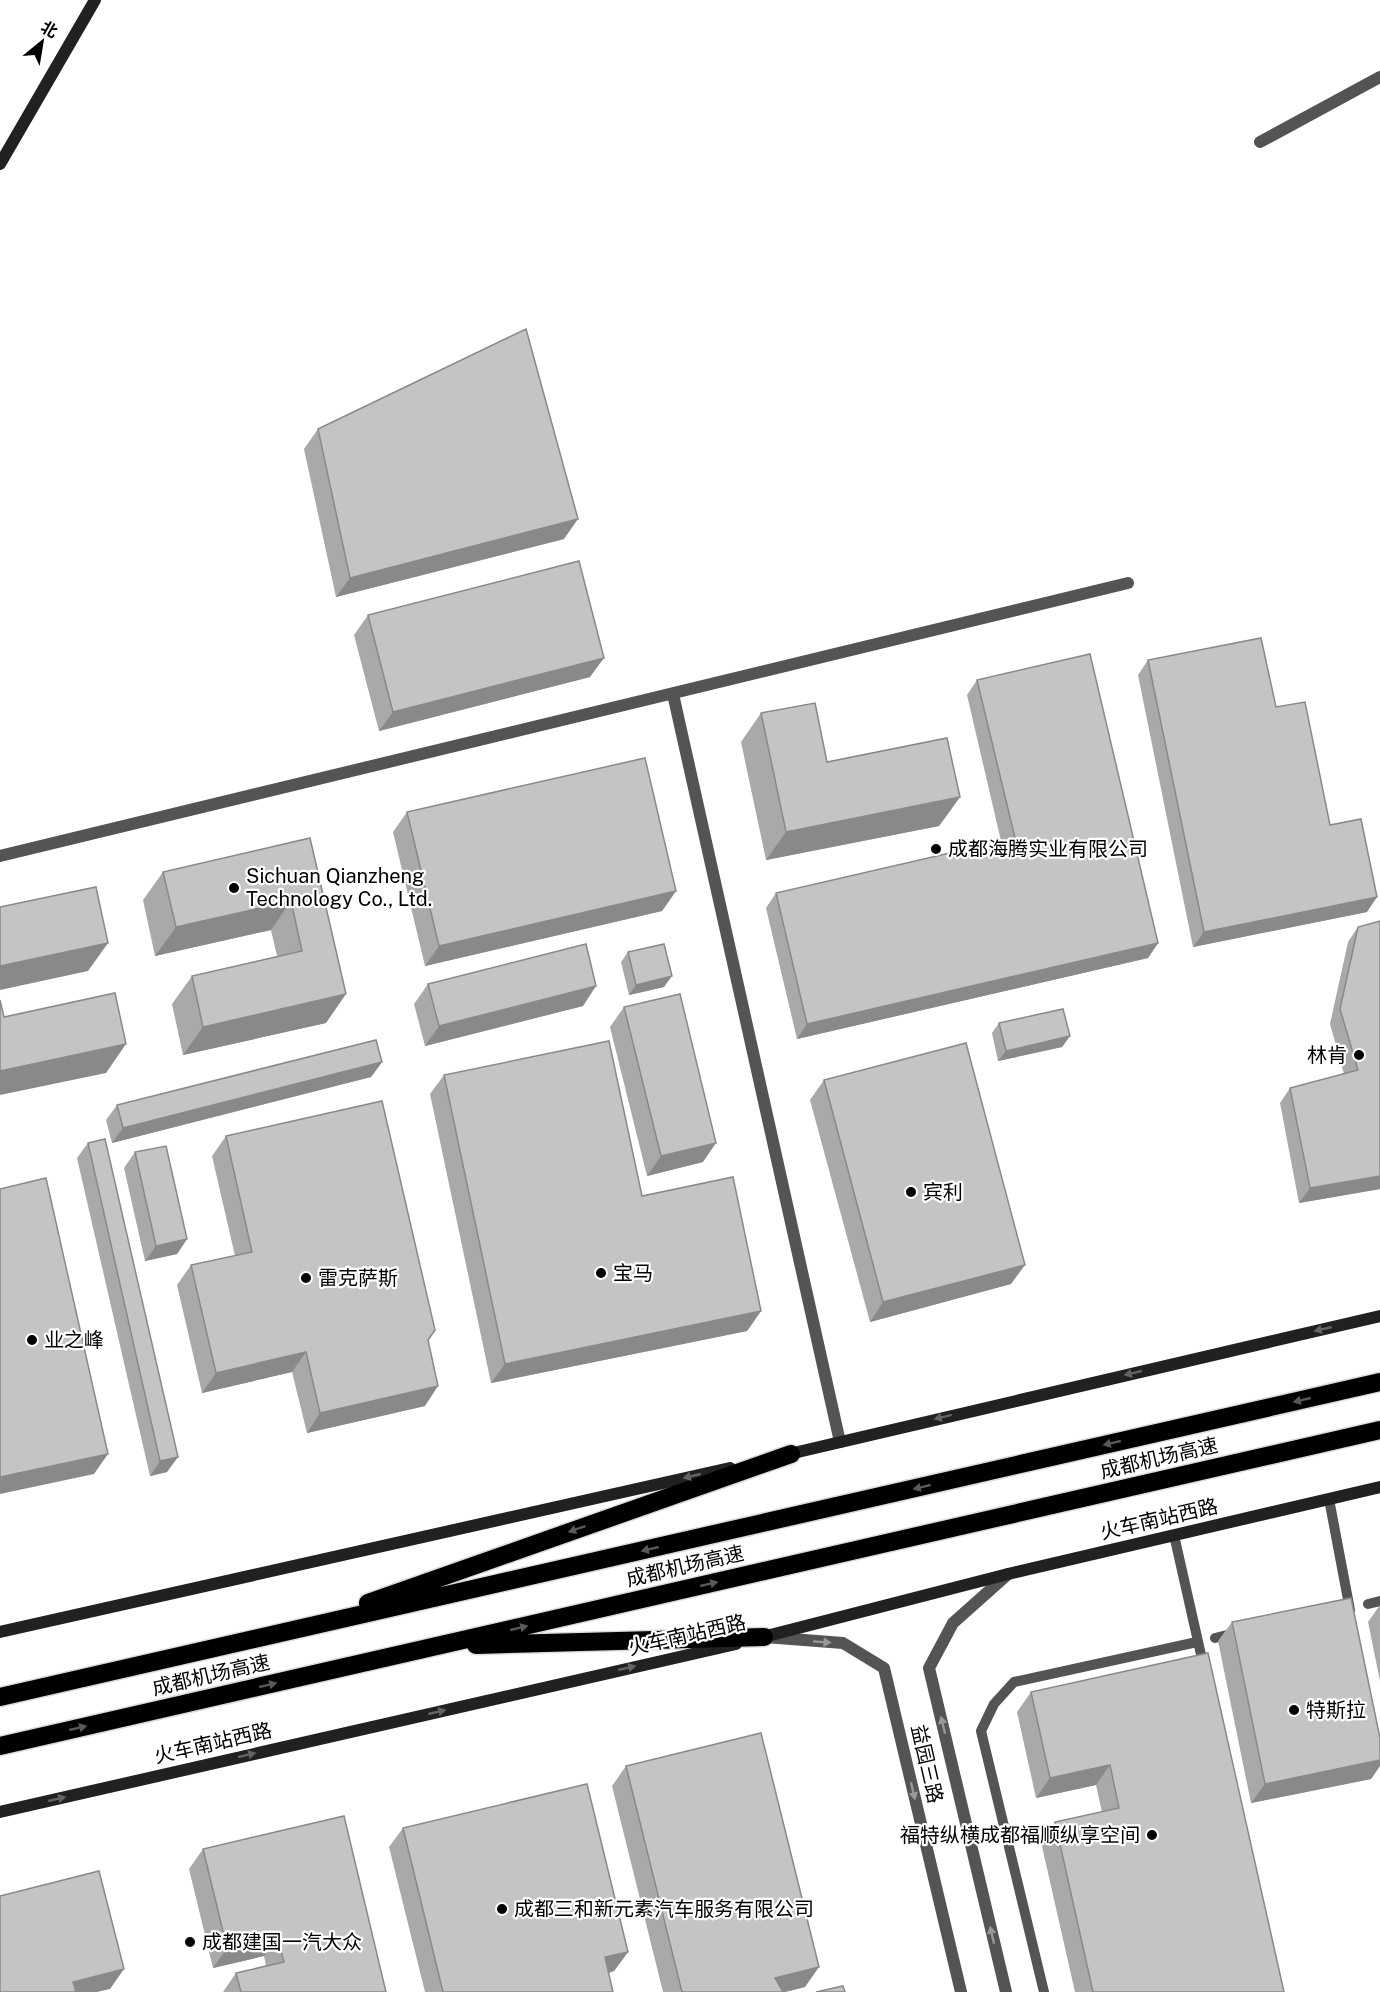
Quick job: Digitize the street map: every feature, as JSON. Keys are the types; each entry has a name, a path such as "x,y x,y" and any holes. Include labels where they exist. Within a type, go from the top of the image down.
{"highway":[{"name":"成都机场高速","path":"0,1697 1380,1382"},
{"name":"成都机场高速","path":"0,1746 1380,1430"},
{"path":"287,1631 791,1454"},
{"path":"438,1646 764,1637"}],"main road":[{"path":"0,164 95,0"},
{"path":"0,1632 791,1454 1380,1316"},
{"name":"火车南站西路","path":"0,1812 764,1637 1008,1574 1380,1487"}],"street":[{"path":"1260,142 1380,77"},
{"path":"0,856 1128,583"},
{"path":"673,694 840,1442"},
{"name":"益园三路","path":"1006,1992 929,1668 953,1623 1008,1574"},
{"name":"益园三路","path":"764,1637 843,1643 884,1668 962,1992"}],"lane":[{"path":"1329,1499 1347,1613"},
{"path":"1174,1535 1206,1676"},
{"path":"1368,1604 1380,1601"},
{"path":"1215,1638 1249,1630"},
{"path":"1044,1992 981,1731 994,1704 1014,1682 1197,1642"}],"building":[{"path":"526,329 578,519 350,578 318,429"},
{"path":"579,561 604,658 393,712 368,615"},
{"path":"1261,638 1276,707 1305,702 1330,825 1361,819 1377,897 1204,932 1148,660"},
{"path":"1090,654 1158,943 807,1024 776,893 1015,838 977,680"},
{"path":"815,703 827,762 947,738 960,797 786,832 761,713"},
{"path":"645,758 676,891 439,946 407,812"},
{"path":"310,838 346,994 203,1027 192,976 302,951 291,901 176,927 163,872"},
{"path":"96,887 108,943 0,966 0,907"},
{"name":"林肯","path":"1380,921 1380,1176 1310,1188 1290,1088 1358,1070 1340,1009 1358,927"},
{"path":"586,944 596,986 439,1026 428,984"},
{"path":"664,944 672,976 636,985 628,952"},
{"path":"115,993 126,1044 0,1071 0,1000 4,1017"},
{"path":"680,994 716,1143 661,1156 624,1007"},
{"path":"1063,1009 1070,1036 1006,1051 999,1023"},
{"path":"376,1040 382,1062 123,1128 117,1105"},
{"name":"宝马","path":"609,1041 642,1196 733,1177 761,1311 505,1364 444,1075"},
{"name":"宾利","path":"966,1043 1025,1265 883,1302 824,1080"},
{"name":"雷克萨斯","path":"382,1101 435,1330 428,1340 438,1386 320,1413 306,1352 216,1373 191,1265 252,1252 226,1136"},
{"path":"105,1139 178,1457 160,1461 88,1143"},
{"path":"166,1146 187,1239 156,1246 135,1152"},
{"name":"业之峰","path":"46,1178 108,1454 0,1477 0,1189"},
{"name":"特斯拉","path":"1351,1598 1380,1738 1380,1760 1265,1784 1232,1622"},
{"name":"福特纵横成都福顺纵享空间","path":"1208,1653 1284,1992 1093,1992 1055,1822 1119,1808 1110,1765 1050,1778 1031,1692"},
{"path":"761,1733 819,1967 775,1978 783,1992 682,1992 626,1766"},
{"name":"成都三和新元素汽车服务有限公司","path":"587,1784 628,1952 605,1957 613,1992 443,1992 403,1828"},
{"path":"344,1816 386,1992 241,1992 236,1973 284,1962 277,1936 227,1948 203,1849"},
{"path":"99,1871 124,1969 73,1982 76,1992 0,1992 0,1896"},
{"path":"843,1986 845,1992 816,1992"}],"place":[{"name":"成都海腾实业有限公司","path":"936,849"},
{"name":"Sichuan Qianzheng Technology Co., Ltd.","path":"234,888"},
{"name":"林肯","path":"1359,1055"},
{"name":"宾利","path":"911,1192"},
{"name":"宝马","path":"601,1273"},
{"name":"雷克萨斯","path":"306,1278"},
{"name":"业之峰","path":"32,1340"},
{"name":"特斯拉","path":"1294,1710"},
{"name":"福特纵横成都福顺纵享空间","path":"1152,1835"},
{"name":"成都三和新元素汽车服务有限公司","path":"502,1909"},
{"name":"成都建国一汽大众","path":"190,1942"}]}
